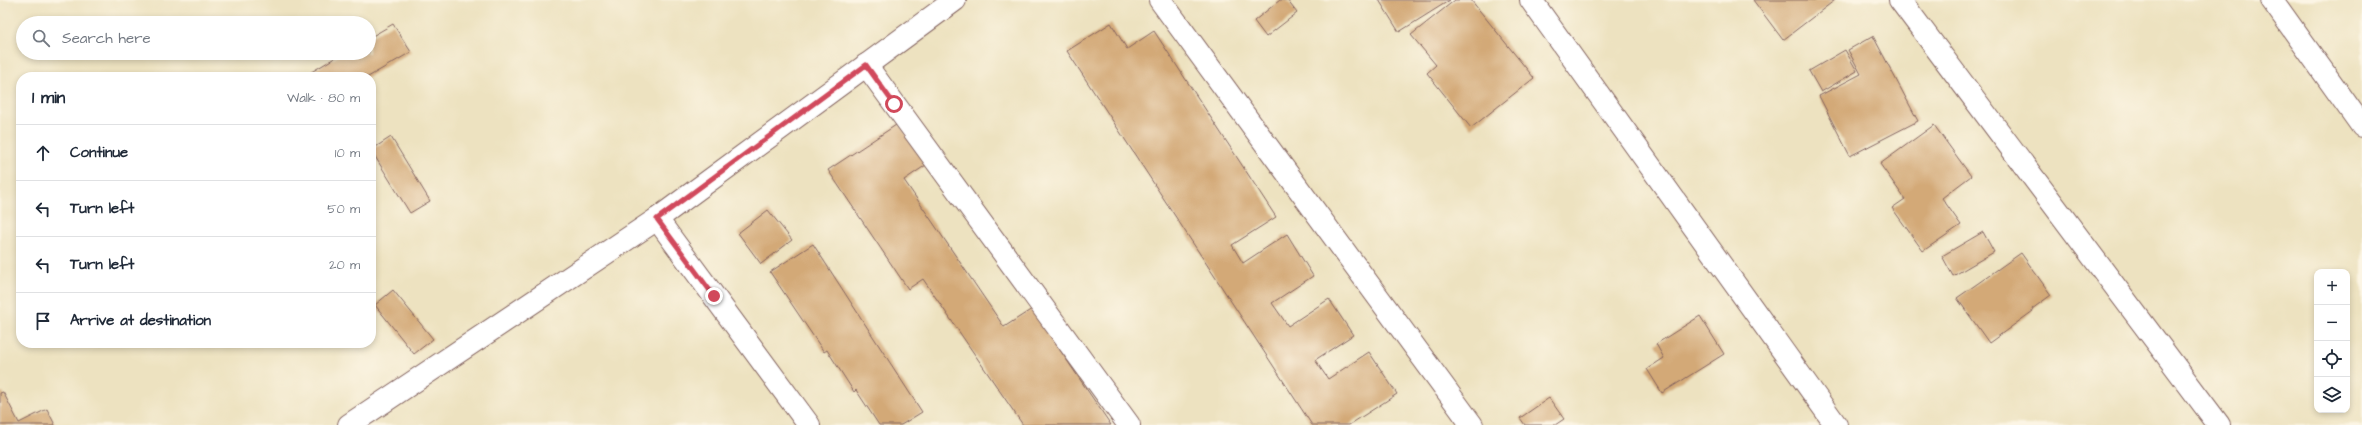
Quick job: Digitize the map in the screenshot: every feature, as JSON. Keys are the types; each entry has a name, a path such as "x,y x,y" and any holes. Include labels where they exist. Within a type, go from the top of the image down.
{"street":[{"path":"350,425 657,219 955,0"},
{"path":"1160,0 1472,425"},
{"path":"1531,0 1836,425"},
{"path":"1900,0 2219,425"},
{"path":"2272,0 2362,126"},
{"path":"866,65 1129,425"},
{"path":"657,219 809,425"}],"building":[{"path":"1280,0 1287,0 1297,13 1266,37 1254,21"},
{"path":"1379,0 1450,0 1399,32"},
{"path":"1455,0 1471,0 1534,78 1471,128 1427,73 1436,65 1411,35"},
{"path":"1753,0 1835,0 1783,40"},
{"path":"1111,23 1127,49 1154,31 1276,217 1232,245 1243,263 1287,234 1313,276 1272,303 1288,326 1329,299 1353,335 1315,360 1328,379 1369,352 1397,394 1349,425 1312,425 1067,51"},
{"path":"393,24 411,52 376,72 311,72 331,60 376,60 376,34"},
{"path":"1873,36 1918,121 1850,156 1819,96 1861,74 1848,50"},
{"path":"1845,50 1857,71 1821,92 1809,71"},
{"path":"899,123 926,165 904,180 1004,327 1032,309 1111,425 1023,425 923,279 908,289 828,170"},
{"path":"1934,125 1971,176 1942,198 1961,225 1923,251 1892,208 1905,199 1880,164"},
{"path":"391,137 430,201 410,213 376,158 376,147"},
{"path":"768,210 792,240 761,264 738,233"},
{"path":"1983,232 1994,252 1953,276 1942,256"},
{"path":"813,244 922,412 901,425 879,425 856,390 854,392 827,350 824,352 770,272"},
{"path":"2021,253 2051,295 2032,309 2033,311 1989,343 1957,298"},
{"path":"393,290 433,339 414,354 376,306 376,304"},
{"path":"1700,316 1724,354 1662,393 1647,369 1664,358 1656,344"},
{"path":"3,392 19,423 47,409 55,425 0,425 0,393"},
{"path":"1549,398 1564,419 1555,425 1525,425 1520,418"}],"route":[{"path":"714,296 657,219 866,65 894,104"}]}
